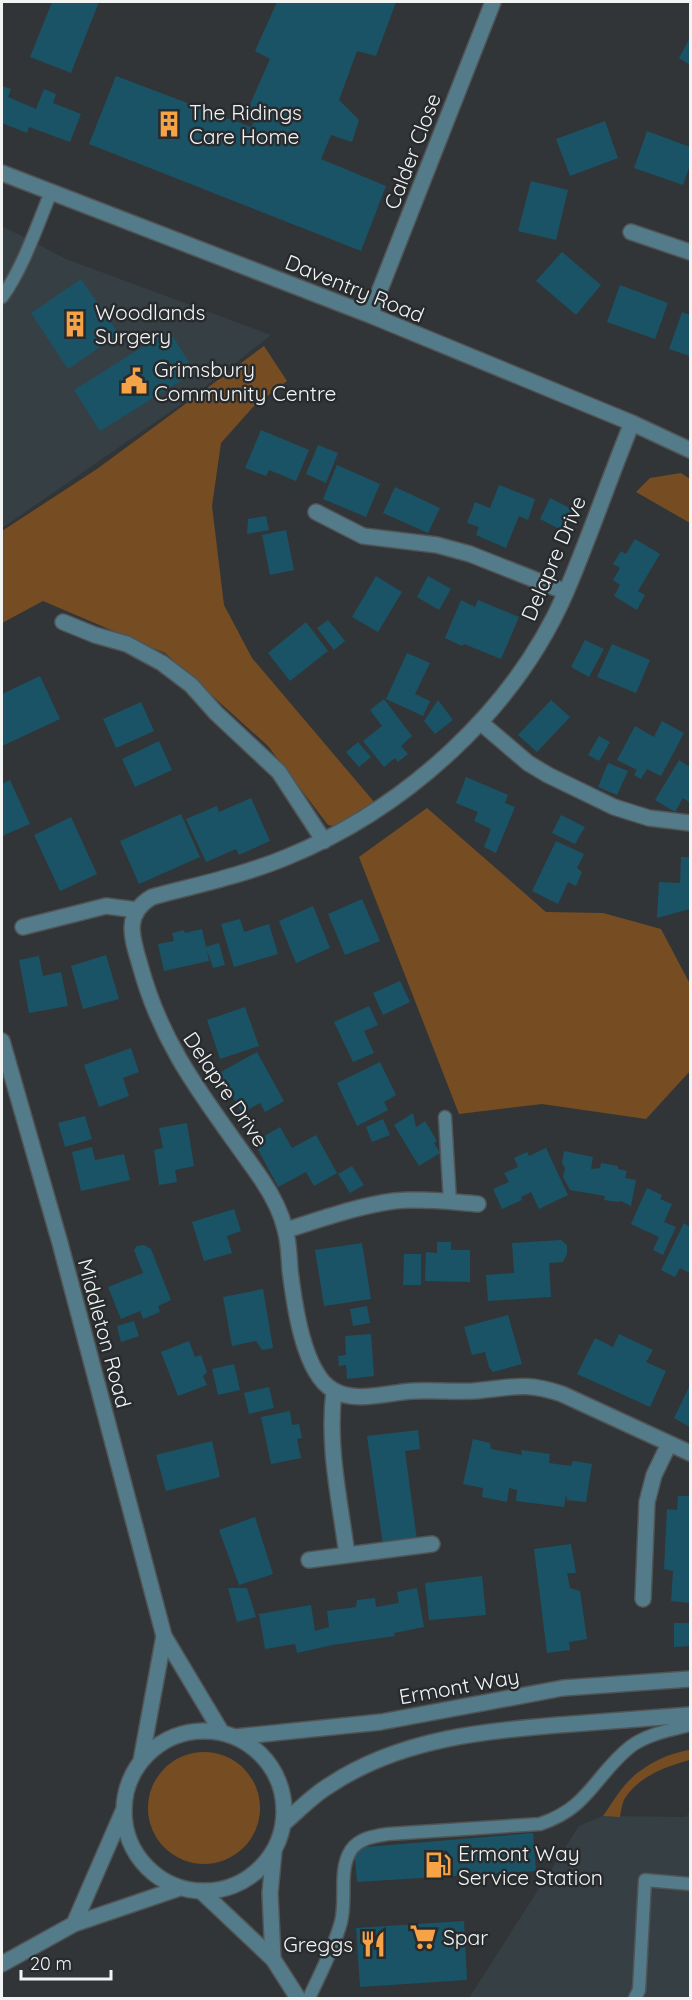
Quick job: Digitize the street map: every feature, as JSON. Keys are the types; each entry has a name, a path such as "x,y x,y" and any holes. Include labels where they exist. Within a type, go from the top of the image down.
{"street":[{"name":"Calder Close","path":"370,315 493,2"},
{"name":"Daventry Road","path":"2,173 370,315 632,423 690,450"},
{"path":"631,232 690,252"},
{"name":"Delapre Drive","path":"334,1391 315,1371 305,1344 297,1310 286,1230 276,1204 264,1182 203,1099 168,1041 145,984 134,944 132,920 137,910 152,897 250,871 324,841 355,824 406,789 480,722 534,652 566,592 632,423"},
{"path":"316,512 363,536 437,545 470,554 566,592"},
{"path":"63,622 95,635 127,644 162,663 191,685 216,713 279,772 324,841"},
{"path":"480,722 528,762 548,775 614,807 649,818 690,823"},
{"path":"23,927 106,906 137,910"},
{"name":"Middleton Road","path":"2,1041 60,1243 164,1636 228,1735"},
{"path":"286,1230 369,1205 397,1201 478,1204"},
{"path":"347,1555 332,1450 334,1391 365,1396 414,1391 472,1391 525,1385 542,1387 690,1453"},
{"path":"644,1599 647,1502 654,1475 669,1444"},
{"path":"309,1560 432,1544"},
{"name":"Middleton Road","path":"141,1761 164,1636"},
{"name":"Ermont Way","path":"228,1735 381,1722 563,1688 690,1679"},
{"path":"284,1823 329,1785 359,1768 424,1743 521,1727 690,1715"},
{"path":"273,1959 270,1893 274,1851 284,1823 283,1796 274,1771 257,1751 228,1735 200,1731 177,1735 157,1746 141,1761 132,1776 126,1792 124,1809 128,1834 139,1857 156,1876 180,1888 202,1892 224,1889 244,1881 261,1868 274,1851"},
{"path":"74,1924 124,1809"},
{"path":"2,1964 74,1924 180,1888"},
{"path":"202,1892 273,1959 298,1998"}],"lane":[{"path":"2,297 27,249 51,192"},
{"path":"445,1117 450,1202"},
{"path":"309,1998 336,1939 345,1901 344,1870 351,1849 358,1843 368,1838 388,1834 540,1824 567,1812 581,1801 631,1746 650,1736 690,1725"},
{"path":"635,1998 639,1990 645,1880 690,1884"}],"shaded area":[{"path":"2,226 66,259 271,335 193,396 2,528"},
{"path":"264,346 287,381 253,407 221,443 212,506 224,605 252,658 375,803 338,827 328,825 268,746 165,653 43,601 2,623 2,531 97,469"},
{"path":"681,473 690,479 690,523 636,492 650,478"},
{"path":"427,808 546,912 603,913 661,929 690,984 690,1071 646,1119 542,1104 459,1114 359,857"},
{"path":"690,1750 690,1760 663,1769 646,1778 631,1790 622,1805 620,1817 603,1816 622,1789 638,1772 663,1758"},
{"path":"204,1752 225,1756 244,1768 256,1787 260,1808 256,1829 244,1848 225,1860 204,1864 183,1860 164,1848 152,1829 148,1808 152,1787 164,1768 183,1756"},
{"path":"690,1811 690,1998 469,1998 579,1826 603,1816 686,1817"}],"building":[{"path":"52,2 99,2 71,73 30,57"},
{"name":"The Ridings Care Home","path":"277,2 396,2 376,56 357,51 339,100 359,120 352,142 331,135 321,159 386,186 361,251 89,144 116,76 251,127 259,113 248,109 270,59 255,51"},
{"path":"690,38 690,65 679,58"},
{"path":"2,86 11,89 8,97 36,109 44,89 56,94 53,103 81,114 70,142 29,127 27,133 2,123"},
{"path":"605,121 618,158 570,176 556,139"},
{"path":"647,131 690,147 690,165 683,185 634,168"},
{"path":"531,181 568,190 556,240 518,231"},
{"path":"562,252 601,285 576,315 536,281"},
{"name":"Woodlands Surgery","path":"81,279 119,334 68,369 31,313"},
{"path":"620,285 668,303 655,339 607,322"},
{"path":"682,312 690,315 690,356 669,349"},
{"name":"Grimsbury Community Centre","path":"169,330 195,372 100,431 74,390"},
{"path":"261,430 309,450 296,481 269,470 266,476 245,468"},
{"path":"318,445 338,453 326,483 306,474"},
{"path":"337,465 380,484 366,517 323,499"},
{"path":"499,485 535,499 528,520 519,516 506,548 476,535 479,527 467,523 475,502 490,508"},
{"path":"395,487 440,508 428,533 383,513"},
{"path":"550,498 572,509 561,530 540,519"},
{"path":"266,516 269,530 247,534 248,519"},
{"path":"286,530 294,570 270,575 262,535"},
{"path":"635,539 660,554 638,591 645,595 637,610 614,596 620,585 613,580 620,568 613,564 621,551 626,554"},
{"path":"376,576 402,592 378,632 352,617"},
{"path":"428,576 451,589 439,610 417,597"},
{"path":"461,600 475,607 478,600 519,617 501,659 445,638"},
{"path":"328,620 345,641 334,650 317,628"},
{"path":"306,622 328,651 290,681 268,653"},
{"path":"585,640 604,649 589,677 571,667"},
{"path":"612,644 650,660 636,693 597,677"},
{"path":"407,653 430,663 415,694 430,701 423,716 386,699"},
{"path":"40,676 60,719 2,746 2,694"},
{"path":"384,699 412,736 401,746 408,754 398,762 395,758 384,767 363,741 382,726 370,710"},
{"path":"438,700 453,720 435,734 424,721"},
{"path":"551,700 570,717 537,752 518,735"},
{"path":"141,702 154,731 116,748 103,719"},
{"path":"662,721 684,733 661,776 647,769 641,779 634,775 637,770 617,760 635,726 654,737"},
{"path":"599,736 610,742 599,761 588,755"},
{"path":"159,741 172,770 135,787 122,759"},
{"path":"358,742 371,757 359,767 346,752"},
{"path":"679,760 690,767 690,803 683,798 675,812 655,800"},
{"path":"608,763 628,771 617,795 598,787"},
{"path":"466,777 508,795 505,803 515,807 496,853 484,847 491,829 474,821 478,812 456,803"},
{"path":"10,780 30,824 2,836 2,784"},
{"path":"251,798 270,841 239,855 236,849 206,862 186,819 217,806 219,812"},
{"path":"181,814 200,857 139,884 120,841"},
{"path":"561,815 585,827 575,844 552,833"},
{"path":"71,817 97,874 60,891 34,835"},
{"path":"556,841 584,854 577,868 582,872 576,886 568,882 558,904 532,891"},
{"path":"681,857 690,857 690,909 657,918 659,882 680,883"},
{"path":"362,899 380,941 345,955 328,914"},
{"path":"313,906 330,948 296,963 279,921"},
{"path":"240,919 244,932 269,924 278,954 234,967 221,924"},
{"path":"202,929 206,947 219,943 225,965 213,968 207,950 209,961 164,971 158,944 174,941 172,933"},
{"path":"106,955 119,999 83,1009 71,966"},
{"path":"39,956 43,976 61,972 68,1006 29,1013 19,960"},
{"path":"400,981 410,1002 383,1015 373,993"},
{"path":"369,1006 378,1025 364,1031 374,1053 353,1062 334,1022"},
{"path":"245,1007 259,1046 220,1059 207,1020"},
{"path":"131,1048 139,1072 123,1078 129,1096 99,1107 84,1065"},
{"path":"257,1052 284,1101 265,1112 260,1103 242,1113 219,1073"},
{"path":"380,1062 396,1095 384,1102 388,1110 357,1126 337,1083"},
{"path":"413,1113 416,1127 425,1121 437,1141 434,1143 440,1153 419,1166 394,1125"},
{"path":"85,1116 92,1139 65,1147 58,1123"},
{"path":"383,1119 390,1135 372,1142 366,1127"},
{"path":"187,1123 194,1166 175,1170 177,1182 159,1185 154,1150 163,1148 159,1128"},
{"path":"280,1127 292,1148 316,1135 337,1173 314,1186 306,1172 278,1187 254,1142"},
{"path":"92,1147 95,1160 124,1154 130,1180 81,1191 72,1152"},
{"path":"546,1148 568,1195 539,1209 531,1192 521,1197 522,1200 502,1209 493,1189 509,1182 504,1173 518,1167 514,1158 527,1152 529,1156"},
{"path":"564,1151 593,1157 591,1169 600,1168 601,1163 618,1166 618,1169 627,1171 625,1178 636,1180 631,1206 621,1201 604,1200 605,1196 570,1190 563,1177"},
{"path":"352,1166 364,1185 350,1193 338,1174"},
{"path":"647,1188 662,1195 660,1199 672,1204 664,1222 676,1227 663,1255 653,1250 659,1237 631,1224"},
{"path":"234,1209 241,1231 227,1236 232,1253 204,1261 192,1222"},
{"path":"684,1223 690,1227 690,1273 680,1268 675,1277 661,1270"},
{"path":"561,1240 567,1245 567,1254 563,1262 549,1263 551,1297 488,1301 486,1275 514,1273 512,1243"},
{"path":"437,1242 451,1242 451,1250 470,1250 470,1282 425,1281 426,1252 437,1253"},
{"path":"362,1243 371,1299 324,1306 315,1250"},
{"path":"144,1245 151,1249 171,1300 158,1306 160,1312 143,1319 140,1311 121,1319 108,1287 143,1273 134,1250 137,1246"},
{"path":"404,1254 421,1254 421,1285 403,1285"},
{"path":"263,1289 273,1348 262,1350 256,1341 232,1346 223,1297"},
{"path":"367,1306 370,1323 353,1326 350,1309"},
{"path":"508,1315 522,1364 493,1372 489,1367 485,1352 472,1355 464,1327"},
{"path":"134,1321 139,1336 121,1342 117,1326"},
{"path":"371,1334 374,1376 347,1379 346,1365 339,1366 338,1356 346,1355 345,1336"},
{"path":"619,1334 653,1350 646,1362 666,1371 650,1407 577,1374 595,1338 613,1347"},
{"path":"189,1341 195,1357 201,1355 207,1372 203,1376 207,1385 178,1396 161,1352"},
{"path":"234,1364 240,1390 218,1395 212,1369"},
{"path":"690,1385 690,1427 674,1418"},
{"path":"269,1387 274,1408 249,1414 244,1393"},
{"path":"290,1411 292,1425 299,1424 302,1438 297,1439 301,1458 271,1464 261,1417"},
{"path":"418,1430 420,1449 405,1451 417,1540 383,1545 367,1436"},
{"path":"473,1439 490,1443 491,1449 522,1455 521,1450 550,1454 549,1463 571,1466 573,1461 592,1464 586,1502 567,1500 566,1494 564,1507 516,1501 517,1490 509,1488 507,1502 482,1497 483,1488 463,1484"},
{"path":"212,1441 220,1477 166,1491 156,1455"},
{"path":"678,1496 690,1496 690,1603 671,1601 673,1571 664,1569 667,1509 677,1510"},
{"path":"255,1517 273,1574 239,1585 219,1530"},
{"path":"571,1544 576,1573 567,1573 570,1588 580,1591 587,1639 569,1642 570,1650 547,1653 534,1549"},
{"path":"482,1576 486,1615 429,1620 425,1583"},
{"path":"228,1588 247,1588 256,1617 237,1622"},
{"path":"417,1588 424,1627 394,1633 395,1636 332,1645 297,1653 295,1644 265,1649 259,1614 311,1605 315,1631 329,1627 327,1611 356,1607 357,1600 375,1598 376,1607 399,1603 397,1592"},
{"path":"674,1623 690,1623 690,1646 674,1647"},
{"path":"533,1833 536,1871 357,1882 354,1848"},
{"path":"464,1921 467,1980 360,1987 356,1928"}],"place":[{"name":"The Ridings Care Home","path":"169,124"},
{"name":"Woodlands Surgery","path":"75,324"},
{"name":"Grimsbury Community Centre","path":"134,381"},
{"name":"Ermont Way Service Station","path":"438,1865"},
{"name":"Spar","path":"423,1937"},
{"name":"Greggs","path":"373,1944"}]}
